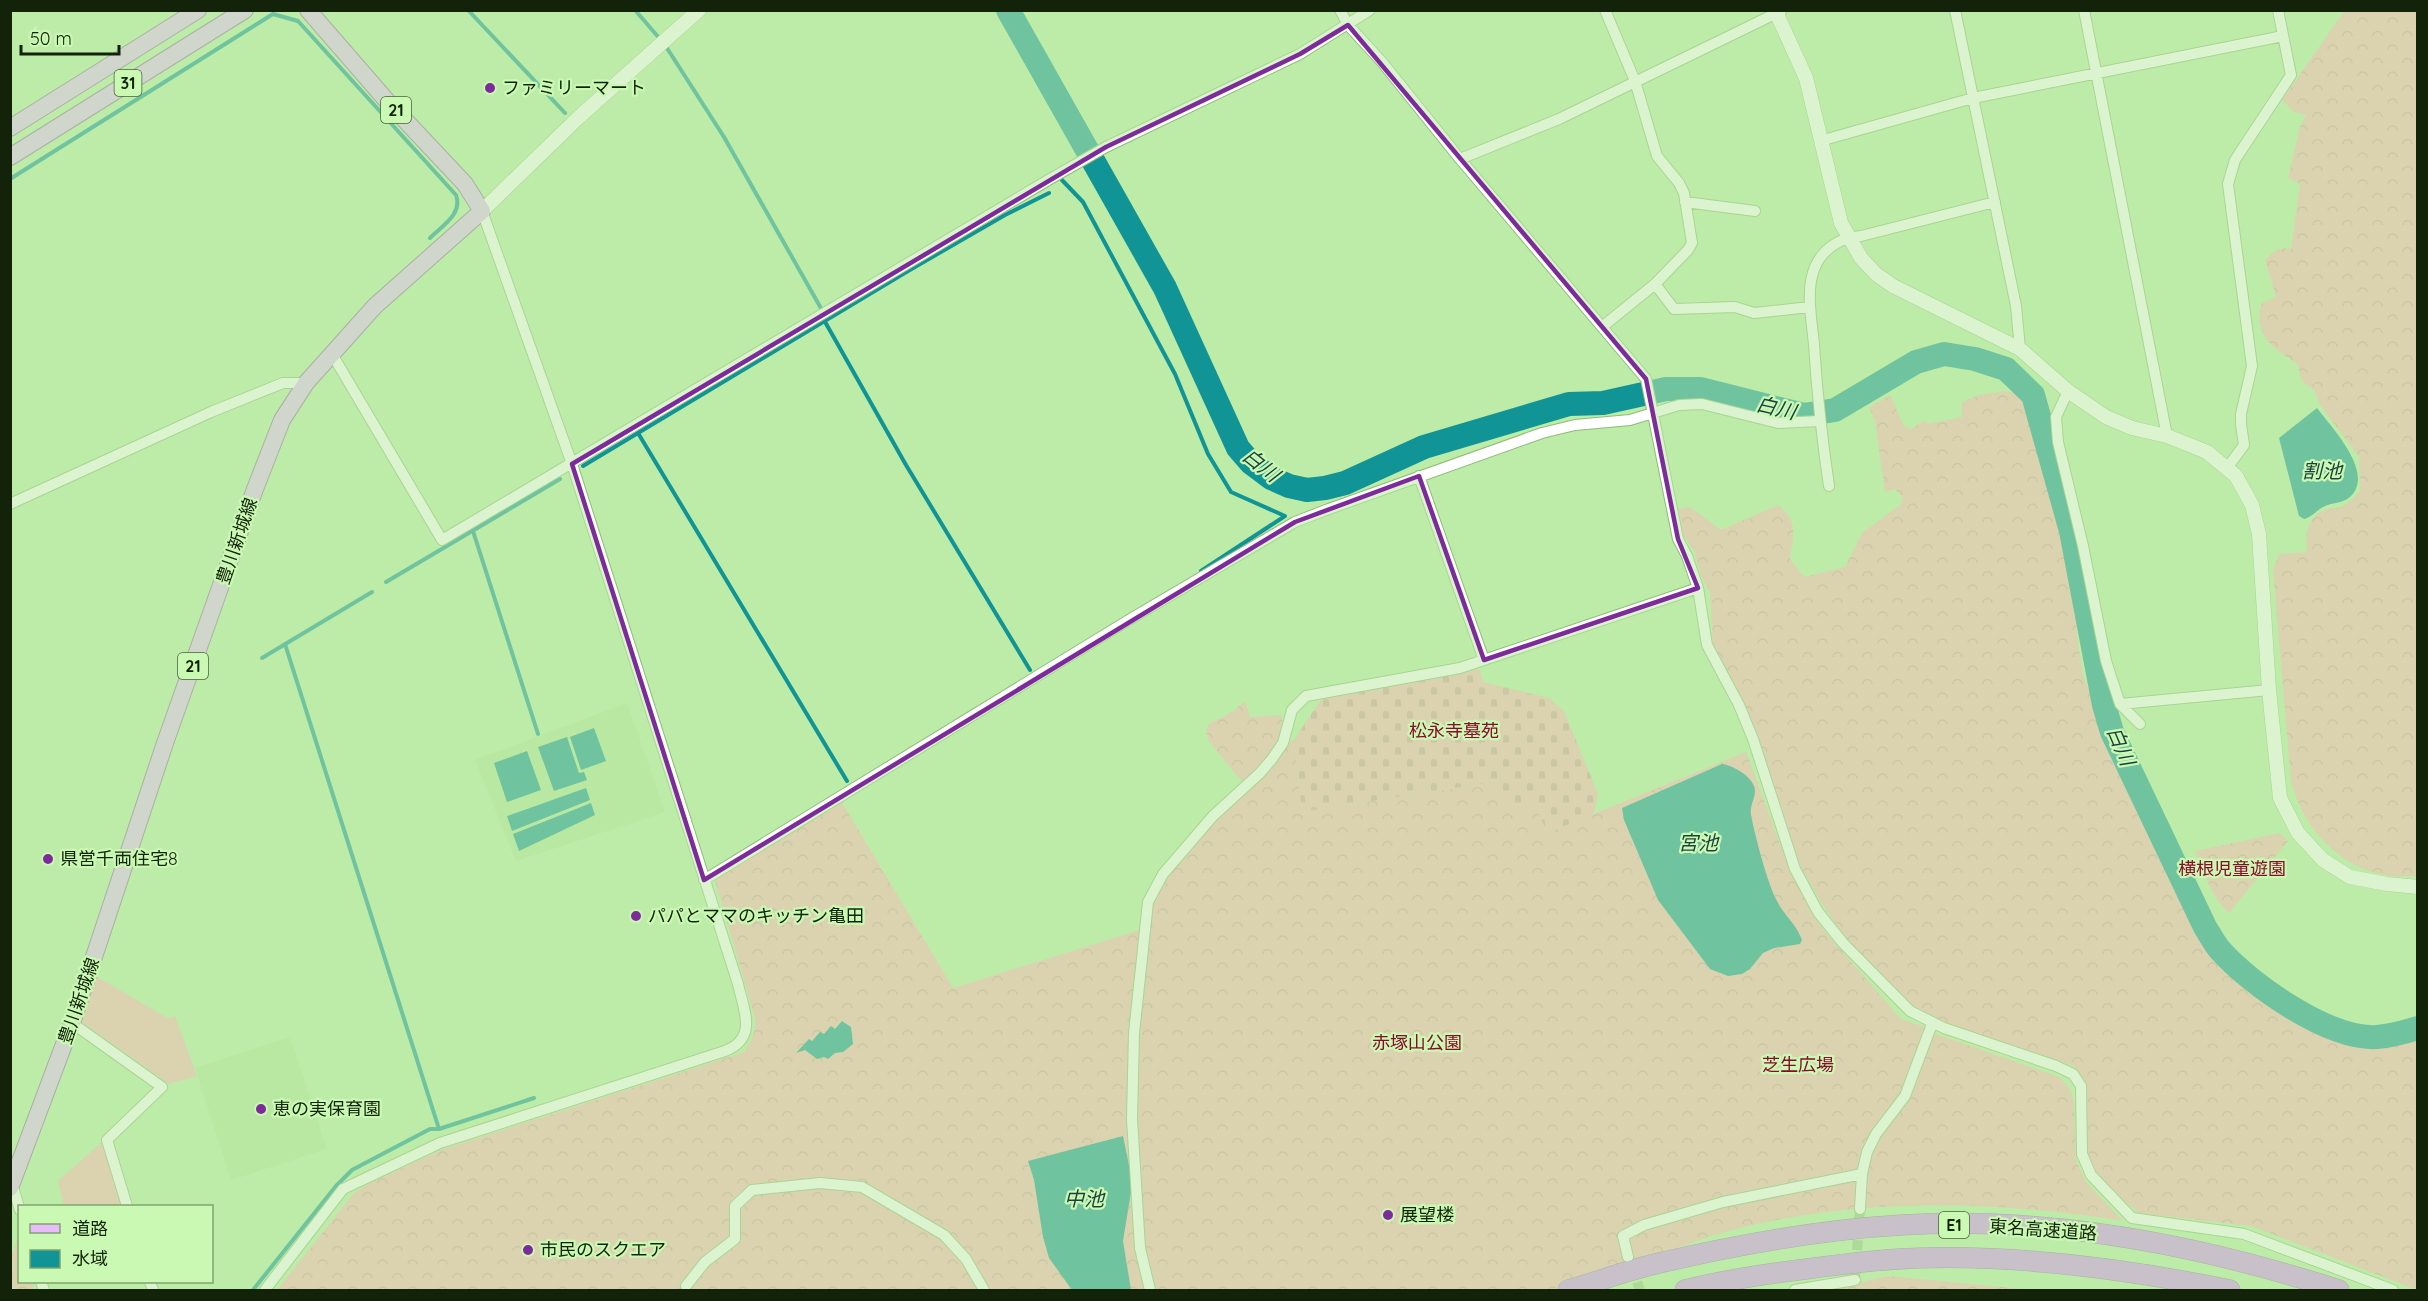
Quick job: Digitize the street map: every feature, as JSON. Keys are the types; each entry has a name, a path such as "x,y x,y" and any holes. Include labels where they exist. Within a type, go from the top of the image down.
{"highway":[{"name":"東名高速道路","path":"1568,1290 1653,1264 1749,1244 1849,1229 1969,1224 2109,1235 2240,1261 2340,1290"},
{"name":"東名高速道路","path":"1685,1290 1774,1273 1918,1258 1993,1259 2071,1264 2229,1290"}],"main road":[{"name":"31","path":"10,128 198,10"},
{"name":"31","path":"10,157 245,10"},
{"name":"21","path":"308,10 387,101 465,183 482,211"},
{"name":"豊川新城線","path":"11,1186 72,1023 165,744 255,489 282,420 306,383 375,306 482,211"}],"street":[{"path":"266,1290 343,1189 440,1143 736,1047 743,1040 747,1021 738,984 572,464 482,211 579,117 699,10"},
{"path":"1340,10 1348,25 1382,62 1460,159 1646,379 1678,539 1687,556 1698,588 1707,645 1739,705 1753,739 1795,869 1818,912 1843,943 1910,1011 1932,1024 2073,1074 2081,1086 2082,1154 2086,1165 2095,1181 2132,1218 2244,1234 2393,1290"},
{"path":"332,354 442,540 1078,163 1300,54 1370,10"},
{"path":"1602,327 1655,284 1692,243 1685,202 1679,183 1657,156 1635,81 1605,10"},
{"path":"1955,10 2016,306 2020,349"},
{"path":"2084,10 2168,436"},
{"path":"2227,468 2244,445 2241,414 2252,366 2228,184 2235,160 2291,75 2278,10"},
{"path":"1460,159 1559,119 1777,11 1806,78 1841,223 1861,258 1876,274 1893,286 2020,349 2068,391 2106,417 2132,428 2168,436 2207,452 2227,468 2244,489 2257,518 2269,690 2280,798 2298,832 2323,860 2350,877 2387,884 2418,886"},
{"path":"1820,141 1973,98 2283,36"},
{"path":"1685,202 1755,212"},
{"path":"1828,486 1810,307 1814,268 1833,245 1847,237 1862,236 1995,202"},
{"path":"1655,284 1674,309 1735,307 1754,313 1810,307"},
{"path":"10,504 211,412 283,383 306,383"},
{"path":"2068,391 2056,417 2058,442 2083,546 2106,662 2120,704 2140,724"},
{"path":"704,880 943,732 1295,522 1542,433 1575,425 1630,420 1652,411 1679,405 1702,404 1778,423 1820,421"},
{"path":"1419,476 1484,660"},
{"path":"1150,1290 1140,1248 1131,1119 1134,1033 1143,938 1148,902 1163,874 1214,816 1272,759 1282,743 1292,710 1306,696 1460,668 1698,588"},
{"path":"2120,704 2269,690"},
{"path":"72,1023 162,1087 107,1140 127,1205"},
{"path":"1860,1209 1862,1174 1867,1152 1875,1134 1905,1096 1932,1024"},
{"path":"1628,1257 1623,1236 1644,1225 1723,1202 1862,1174"},
{"path":"686,1286 705,1262 735,1239 735,1206 752,1190 820,1183 862,1187 944,1235 966,1259 984,1290"},
{"path":"11,1186 18,1205"},
{"path":"1795,1290 1855,1280"}],"highlighted area":[{"path":"1348,25 1646,379 1678,539 1698,588 1484,660 1419,476 1295,522 704,880 572,464 1106,147 1300,54"}],"shaded area":[{"path":"627,703 665,812 516,861 475,760"},
{"name":"恵の実保育園","path":"290,1037 327,1149 231,1180 195,1068"}],"green space":[{"path":"2345,10 2417,11 2417,876 2385,875 2368,871 2338,854 2313,828 2296,798 2291,781 2273,571 2279,554 2307,552 2307,533 2315,516 2327,509 2341,507 2360,491 2359,457 2320,405 2314,390 2302,381 2297,363 2272,346 2266,339 2260,323 2262,303 2276,297 2265,260 2276,250 2291,249 2300,184 2288,178 2300,127 2306,115 2294,112 2282,100"},
{"path":"2004,391 2020,395 2030,407 2067,530 2075,566 2077,636 2083,675 2110,742 2150,815 2213,955 2258,992 2329,1031 2377,1040 2417,1029 2417,1290 2251,1226 2139,1213 2101,1181 2086,1157 2085,1089 2074,1066 1950,1025 1904,1002 1845,938 1798,862 1755,734 1713,645 1710,592 1701,576 1694,550 1683,535 1678,509 1690,507 1721,530 1778,505 1785,511 1792,523 1790,559 1804,577 1845,567 1862,533 1900,505 1903,498 1895,489 1885,492 1875,421 1869,407 1890,395 1904,426 1911,429 1925,420 1928,424 1962,417 1962,402 1979,395"},
{"name":"松永寺墓苑","path":"1476,668 1480,671 1483,682 1549,698 1564,711 1598,794 1594,814 1547,833 1536,806 1506,807 1499,781 1302,812 1294,740 1322,698"},
{"name":"赤塚山公園","path":"1243,702 1246,704 1250,717 1281,715 1287,743 1294,740 1302,812 1499,781 1536,805 1547,833 1746,752 1792,876 1821,927 1901,1019 1922,1026 1933,1033 2059,1077 2071,1092 2074,1103 2076,1160 2086,1182 2123,1221 2025,1209 1976,1206 1878,1207 1829,1212 1780,1219 1722,1233 1551,1290 277,1290 354,1193 370,1183 441,1150 744,1052 753,1036 755,1018 715,881 721,875 841,801 953,988 1146,928 1158,891 1167,875 1243,783 1208,740 1206,730 1209,724 1234,711"},
{"name":"横根児童遊園","path":"2280,833 2288,841 2229,913 2213,892 2195,851"},
{"path":"96,976 169,1019 175,1016 197,1076 169,1084 80,1021"},
{"path":"102,1142 122,1205 64,1205 58,1181"},
{"path":"18,1237 18,1283 36,1283 32,1289 25,1291 10,1286 11,1258"},
{"path":"1888,1276 2035,1290 1826,1290"}],"water":[{"name":"割池","path":"2317,408 2340,438 2355,463 2358,476 2357,487 2347,499 2326,505 2304,519 2299,516 2279,438"},
{"path":"594,728 606,761 581,770 570,737"},
{"path":"567,737 579,773 584,772 587,780 554,791 538,747"},
{"path":"527,751 541,790 507,802 494,763"},
{"name":"宮池","path":"1722,764 1740,771 1748,777 1755,788 1751,815 1765,871 1777,901 1802,940 1800,944 1774,948 1763,953 1750,969 1742,974 1728,976 1710,969 1658,900 1624,820 1622,808"},
{"path":"586,788 590,800 512,831 507,816"},
{"path":"591,803 595,815 519,851 513,834"},
{"path":"842,1021 851,1027 853,1044 843,1052 835,1053 828,1059 824,1057 817,1059 805,1050 796,1053 809,1039 812,1041 820,1032 824,1034 831,1026 835,1029"},
{"name":"中池","path":"1123,1136 1130,1170 1131,1192 1123,1241 1131,1290 1072,1290 1049,1258 1043,1237 1034,1180 1028,1161"}],"waterway":[{"path":"468,10 565,113"},
{"path":"635,10 660,39"},
{"name":"白川","path":"1008,10 1165,288 1238,448 1251,463 1271,478 1289,486 1307,490 1345,483 1424,447 1569,404 1603,403 1666,389 1700,389 1804,415 1835,410 1916,362 1944,354 1975,359 2006,369 2033,395 2071,531 2104,705 2112,732 2212,939 2234,964 2271,994 2292,1008 2337,1030 2358,1036 2377,1037 2418,1028"},
{"path":"10,179 273,14 298,21 456,195 457,208 454,214 430,238"},
{"path":"665,45 724,137 822,310"},
{"path":"1062,180 1083,202 1175,374 1208,454 1231,492 1285,516 1201,571"},
{"path":"583,466 908,271 1005,215 1049,193"},
{"path":"824,320 906,465 1030,670"},
{"path":"638,433 847,781"},
{"path":"386,582 560,479"},
{"path":"473,531 538,734"},
{"path":"262,658 372,592"},
{"path":"285,644 439,1129"},
{"path":"253,1290 336,1186 352,1170 430,1129 439,1129 534,1098"}],"tunnel":[{"path":"1855,1280 1860,1209"},
{"path":"1632,1268 1640,1290"}],"place":[{"name":"ファミリーマート","path":"490,88"},
{"name":"県営千両住宅8","path":"48,859"},
{"name":"パパとママのキッチン亀田","path":"636,916"},
{"name":"恵の実保育園","path":"261,1109"},
{"name":"展望楼","path":"1388,1215"},
{"name":"市民のスクエア","path":"528,1250"}],"park label":[{"name":"芝生広場","path":"1798,1065"}]}
